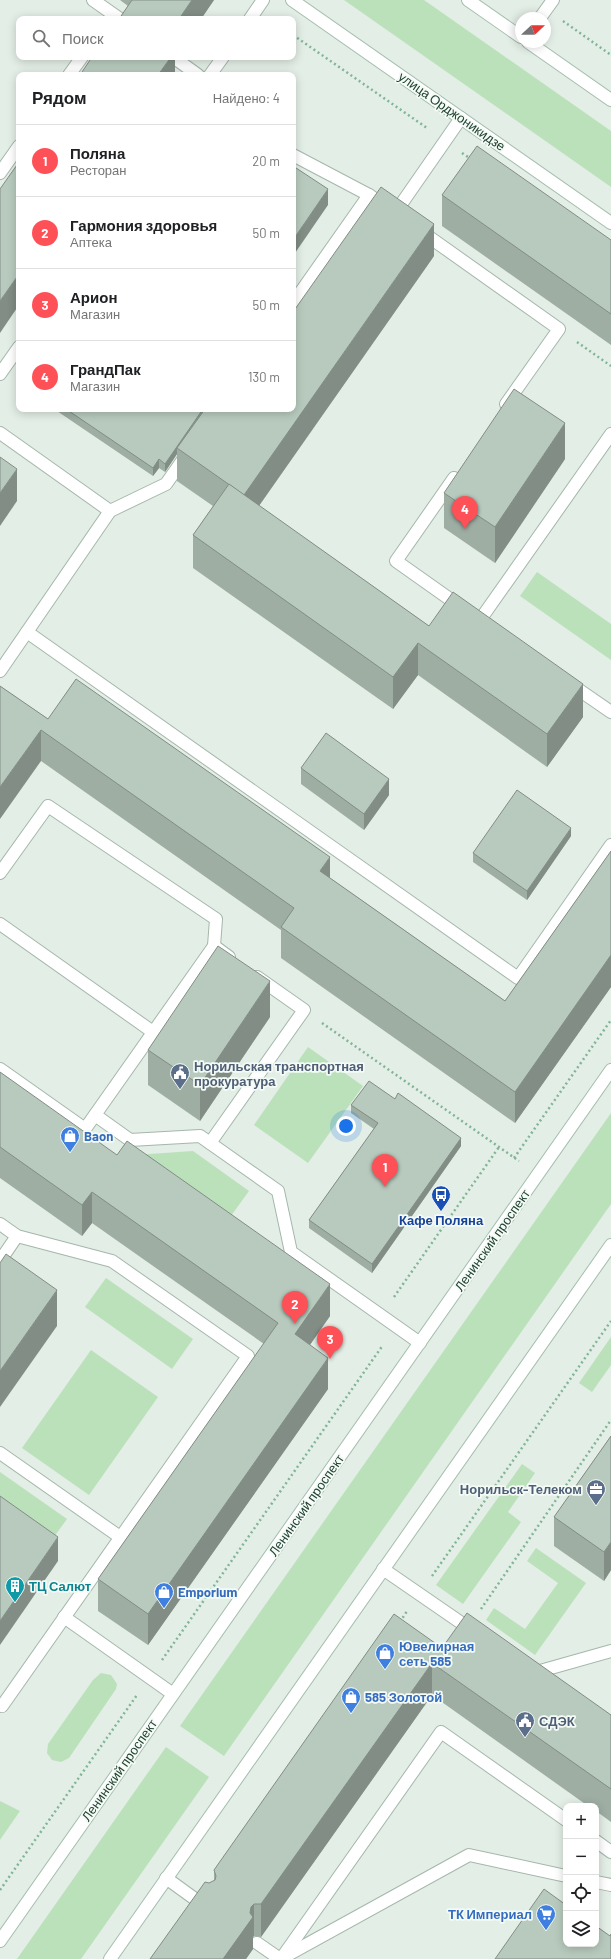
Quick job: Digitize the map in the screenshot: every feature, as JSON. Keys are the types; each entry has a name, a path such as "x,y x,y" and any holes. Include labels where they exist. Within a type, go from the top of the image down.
{"main road":[{"path":"93,0 113,16"},
{"path":"252,16 263,0"},
{"name":"улица Орджоникидзе","path":"292,0 611,223"},
{"path":"468,0 515,33"},
{"path":"537,48 611,100"},
{"path":"71,72 80,60"},
{"path":"177,60 194,72"},
{"path":"212,72 221,60"},
{"path":"395,213 461,118"},
{"path":"0,173 16,150"},
{"path":"296,157 369,195 559,329 500,413"},
{"path":"296,299 369,195"},
{"path":"0,374 16,351"},
{"path":"0,433 110,511"},
{"path":"480,620 611,434"},
{"path":"0,670 110,511 166,484 192,446"},
{"path":"459,471 396,561 492,629"},
{"path":"27,632 518,978 611,845"},
{"path":"561,677 611,712"},
{"path":"0,873 48,806 216,919 214,946 85,1129 0,1068"},
{"path":"0,924 153,1032"},
{"path":"210,1143 304,1010 214,946"},
{"name":"Ленинский проспект","path":"0,1940 611,1070"},
{"path":"95,1114 130,1140 200,1136 210,1143 278,1191 291,1252 420,1343"},
{"path":"0,1224 17,1236 112,1261 248,1356 1,1705"},
{"path":"0,1260 17,1236"},
{"path":"110,1959 611,1245"},
{"path":"0,1453 120,1537"},
{"path":"384,1569 481,1637"},
{"path":"64,1617 173,1694"},
{"path":"533,1672 611,1650"},
{"path":"520,1664 545,1681"},
{"path":"280,1959 441,1732 563,1818"},
{"path":"599,1844 611,1852"},
{"path":"280,1959 469,1855 563,1875"},
{"path":"166,1878 209,1908"},
{"path":"599,1883 611,1885"},
{"path":"258,1942 280,1959"}],"path":[{"path":"546,9 611,55"},
{"path":"559,329 611,366"},
{"path":"304,1010 538,1174"},
{"path":"514,1158 611,1020"},
{"path":"381,1316 499,1147"},
{"path":"397,1626 611,1321"},
{"path":"0,1890 396,1326"},
{"path":"468,1628 611,1420"}],"green space":[{"path":"344,0 424,0 611,131 611,187"},
{"path":"537,572 611,624 611,660 520,596"},
{"path":"308,1047 363,1086 308,1163 254,1125"},
{"path":"611,1113 611,1204 224,1756 180,1726"},
{"path":"193,1151 249,1191 228,1220 135,1155"},
{"path":"106,1278 193,1339 172,1369 85,1307"},
{"path":"611,1337 611,1365 592,1392 579,1383"},
{"path":"91,1350 158,1397 89,1495 22,1448"},
{"path":"522,1464 535,1473 508,1512 521,1522 463,1604 436,1585"},
{"path":"0,1472 67,1519 46,1548 0,1516"},
{"path":"536,1548 586,1583 535,1655 486,1620 494,1608 525,1629 558,1583 527,1561"},
{"path":"101,1673 111,1675 117,1684 116,1689 69,1758 61,1762 52,1760 47,1753 48,1744 93,1680"},
{"path":"166,1747 209,1777 81,1959 17,1959"},
{"path":"0,1801 20,1811 0,1840"}],"building":[{"path":"132,0 192,0 181,16 121,16"},
{"path":"90,60 169,60 160,72 82,72"},
{"path":"477,146 611,240 611,314 442,195"},
{"path":"16,166 16,278 0,301 0,189"},
{"path":"296,168 328,189 296,236"},
{"path":"381,187 434,224 244,495 177,448 203,412 296,412 296,308"},
{"path":"514,389 565,423 495,527 444,493"},
{"path":"70,412 201,412 165,464 159,459 153,468"},
{"path":"0,457 17,469 0,493"},
{"path":"229,484 429,626 453,592 583,684 547,734 418,643 393,677 193,535"},
{"path":"76,679 330,857 320,871 505,1001 611,851 611,955 515,1092 281,927 294,908 41,730 0,787 0,686 48,719"},
{"path":"326,733 389,779 364,814 301,768"},
{"path":"517,790 571,828 527,891 473,853"},
{"path":"218,946 270,981 200,1085 148,1050"},
{"path":"0,1072 117,1155 127,1141 330,1284 295,1334 328,1358 148,1614 98,1579 278,1323 92,1192 82,1205 0,1147"},
{"path":"369,1081 395,1099 398,1093 461,1138 372,1264 309,1220 378,1123 351,1105"},
{"path":"6,1254 57,1290 0,1371 0,1263"},
{"path":"611,1436 611,1542 604,1552 554,1517"},
{"name":"ТЦ Салют","path":"0,1496 58,1537 0,1621"},
{"path":"467,1613 611,1715 611,1789 432,1663 261,1904 254,1904 251,1907 250,1913 253,1917 223,1959 150,1959 205,1882 209,1883 215,1880 216,1876 214,1870 394,1614 442,1648"},
{"name":"ТК Империал","path":"544,1889 563,1903 563,1947 599,1947 599,1928 610,1936 611,1934 611,1959 495,1959"}],"place":[{"name":"ГрандПак","path":"465,529"},
{"name":"Норильская транспортная прокуратура","path":"180,1090"},
{"name":"Baon","path":"70,1153"},
{"name":"Поляна","path":"385,1187"},
{"name":"Кафе Поляна","path":"441,1212"},
{"name":"Гармония здоровья","path":"295,1324"},
{"name":"Арион","path":"330,1359"},
{"name":"Норильск-Телеком","path":"596,1506"},
{"name":"ТЦ Салют","path":"15,1603"},
{"name":"Emporium","path":"164,1609"},
{"name":"Ювелирная сеть 585","path":"385,1670"},
{"name":"585 Золотой","path":"351,1714"},
{"name":"СДЭК","path":"525,1738"},
{"name":"ТК Империал","path":"546,1931"}]}
